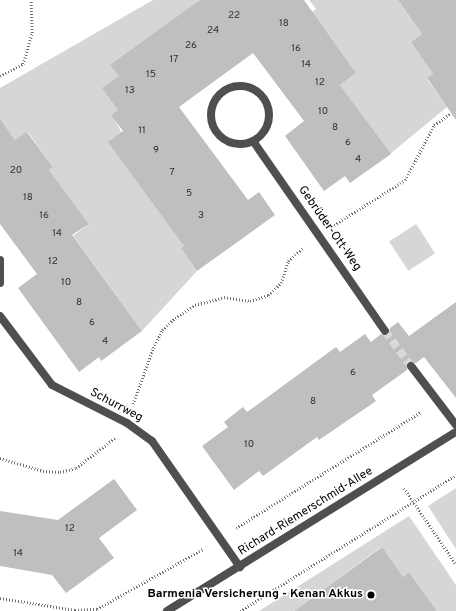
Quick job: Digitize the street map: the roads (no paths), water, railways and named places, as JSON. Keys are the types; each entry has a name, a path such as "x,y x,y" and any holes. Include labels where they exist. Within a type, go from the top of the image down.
{"street":[{"path":"230,87 253,89 268,108 263,133 253,141 234,144 224,140 211,122 213,102 230,87"},
{"name":"Gebrüder-Ott-Weg","path":"253,141 385,332"},
{"path":"0,260 0,283"},
{"name":"Schurrweg","path":"0,316 52,385 127,423 152,441 240,567"},
{"path":"412,366 456,425"},
{"name":"Richard-Riemerschmid-Allee","path":"167,611 393,473 456,432"}],"tunnel":[{"path":"385,331 411,366"}],"place":[{"name":"Barmenia Versicherung - Kenan Akkus","path":"371,595"}]}
